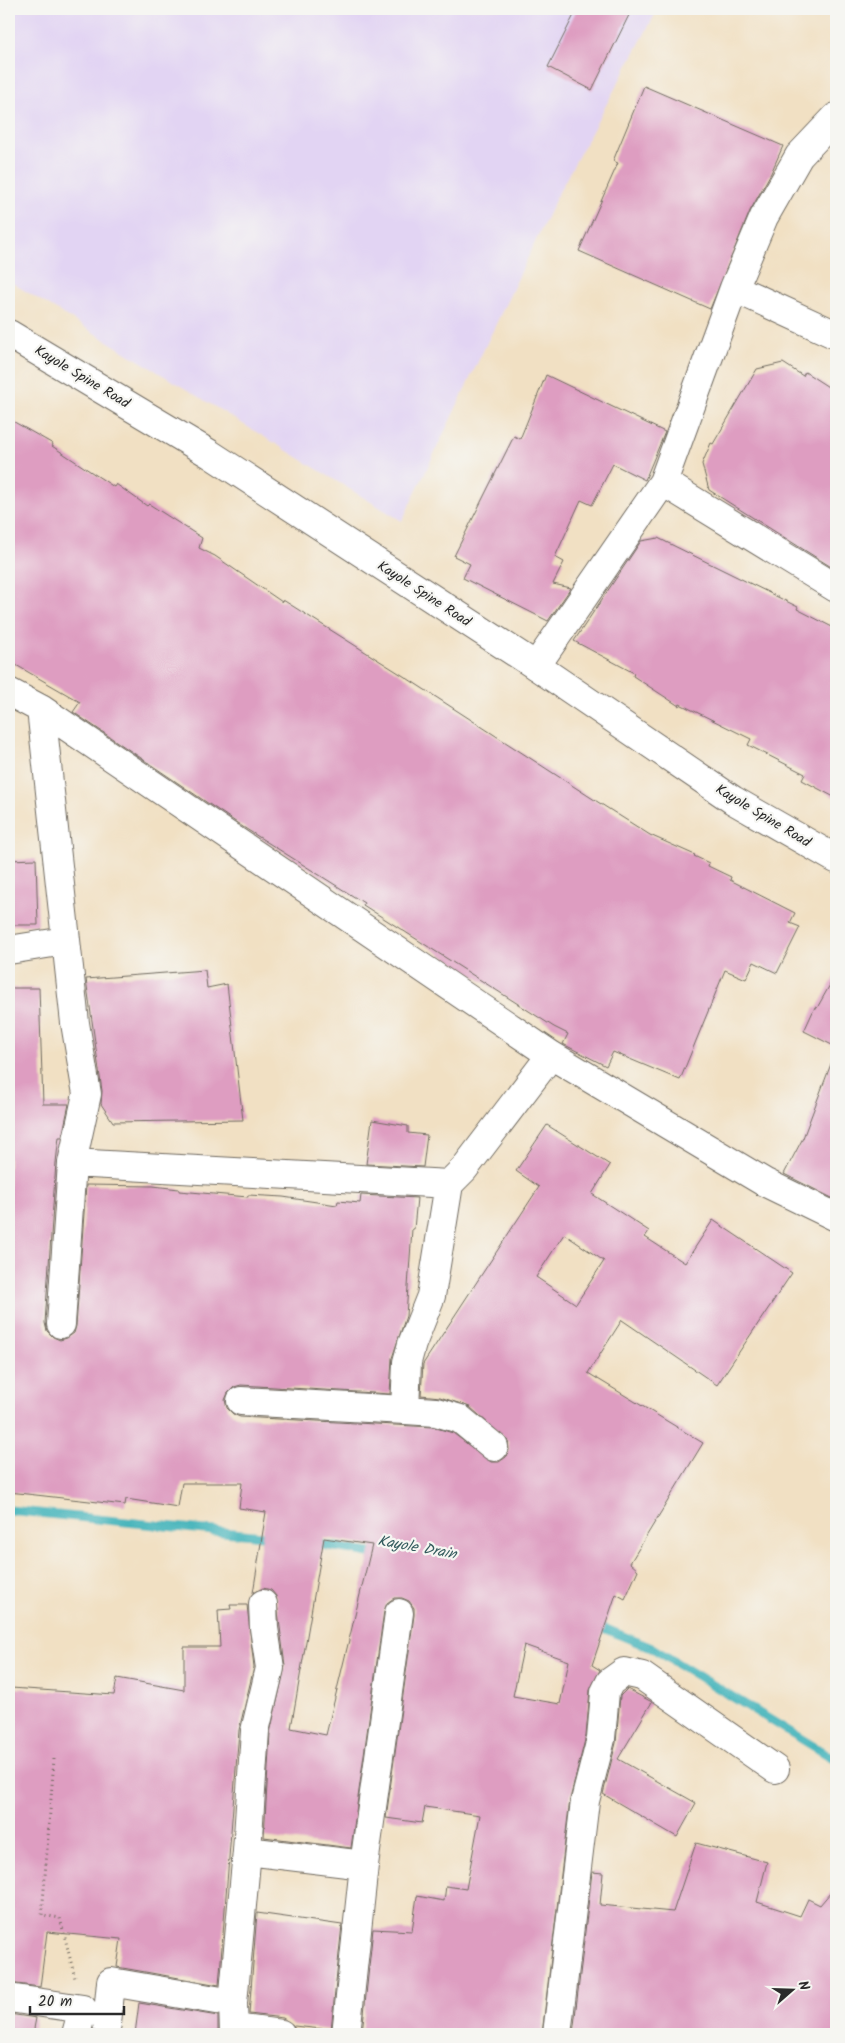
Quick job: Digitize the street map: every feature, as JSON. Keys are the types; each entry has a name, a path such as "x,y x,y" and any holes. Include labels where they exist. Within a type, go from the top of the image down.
{"street":[{"path":"536,666 663,482 734,288 764,217 799,156 836,117"},
{"path":"734,288 836,335"},
{"name":"Kayole Spine Road","path":"9,334 210,454 536,666 733,800 836,859"},
{"path":"663,482 836,588"},
{"path":"9,692 41,710 551,1055 764,1182 836,1217"},
{"path":"41,710 65,941 75,1023 87,1094 72,1162 61,1324"},
{"path":"9,950 65,941"},
{"path":"405,1410 407,1362 412,1344 432,1296 449,1184 464,1168 551,1055"},
{"path":"72,1162 449,1184"},
{"path":"241,1401 436,1412 460,1419 494,1447"},
{"path":"234,2021 255,1731 270,1668 264,1628 263,1604"},
{"path":"346,2034 364,1865 399,1613"},
{"path":"557,2034 585,1801 601,1739 605,1692 610,1682 624,1672 642,1676 775,1769"},
{"path":"247,1851 364,1865"},
{"path":"107,2024 111,1982 281,2034"},
{"path":"9,1998 80,2022"}],"path":[{"path":"54,1759 42,1915 60,1918 80,2022"}],"shaded area":[{"path":"9,9 658,9 559,192 402,521 9,281"}],"building":[{"path":"577,9 632,9 592,90 548,67"},
{"path":"644,86 783,146 771,173 750,211 710,309 579,251 618,163 613,161"},
{"path":"783,363 803,376 805,372 836,392 836,570 709,490 702,464 711,443 713,444 757,369"},
{"path":"546,375 665,432 645,480 613,464 592,505 581,500 555,557 564,562 553,584 571,588 548,621 463,578 470,564 454,556 514,436 520,439"},
{"path":"9,419 53,444 52,446 114,487 116,484 147,506 149,504 202,538 199,548 215,556 282,602 283,600 402,675 650,835 695,855 709,863 708,866 731,877 730,880 795,913 790,923 800,927 777,973 754,962 746,979 725,970 680,1080 613,1052 606,1066 563,1044 568,1034 554,1027 363,905 364,903 243,827 73,712 80,702 9,661"},
{"path":"658,538 798,607 797,609 836,629 836,798 802,780 805,774 748,745 751,739 680,704 679,706 633,676 634,673 574,641 641,541"},
{"path":"36,859 38,925 9,925 9,860"},
{"path":"205,970 207,988 227,984 243,1120 113,1122 101,1104 102,1091 86,979"},
{"path":"836,974 836,1047 804,1031 815,1007 817,1008"},
{"path":"9,988 39,988 43,1104 69,1104 62,1137 59,1137 56,1162 45,1323 47,1331 53,1337 60,1340 67,1338 74,1333 76,1326 86,1185 153,1186 179,1189 179,1191 248,1197 248,1195 283,1197 337,1205 338,1201 360,1203 361,1195 417,1198 414,1229 412,1229 406,1316 392,1358 390,1394 241,1385 234,1387 228,1393 225,1400 227,1408 233,1414 240,1417 433,1427 453,1433 491,1462 499,1462 506,1457 509,1450 508,1441 470,1407 440,1397 421,1395 423,1364 539,1187 516,1171 547,1125 610,1165 592,1194 649,1231 645,1237 685,1263 713,1220 792,1273 717,1385 622,1320 588,1373 703,1443 630,1563 638,1570 625,1599 616,1594 592,1665 600,1670 590,1690 586,1736 570,1799 542,2034 362,2033 373,1929 412,1931 417,1896 444,1901 446,1886 466,1889 480,1815 425,1807 422,1823 386,1818 414,1615 414,1608 409,1601 402,1598 394,1598 387,1603 384,1611 351,1848 264,1837 270,1733 285,1666 276,1596 271,1590 263,1588 253,1593 266,1512 239,1508 242,1483 182,1483 178,1507 126,1499 125,1505 9,1492","holes":["564,1234 604,1261 576,1304 536,1277","324,1538 372,1545 326,1735 291,1728","524,1645 569,1661 560,1704 513,1696"]},
{"path":"834,1056 836,1057 836,1200 784,1174 803,1138"},
{"path":"372,1120 408,1126 408,1133 427,1135 423,1167 366,1164"},
{"path":"230,1605 247,1605 254,1667 239,1730 219,1985 117,1967 121,1939 47,1932 40,1987 9,1983 9,1739 11,1688 114,1695 117,1678 184,1690 184,1647 220,1647 218,1610 231,1609"},
{"path":"627,1689 652,1702 618,1759 696,1803 677,1837 603,1794 616,1743 620,1696"},
{"path":"696,1843 767,1862 757,1902 800,1916 808,1899 820,1905 836,1886 836,2034 573,2034 592,1872 603,1873 600,1905 673,1912"},
{"path":"257,1913 342,1925 331,2030 294,2026 283,2018 249,2014"},
{"path":"139,2003 218,2016 218,2034 135,2034"},
{"path":"9,2014 36,2018 33,2034 9,2034"}],"waterway":[{"name":"Kayole Drain","path":"9,1510 272,1537"},
{"name":"Kayole Drain","path":"312,1543 381,1555"},
{"name":"Kayole Drain","path":"594,1624 654,1649 836,1760"}]}
